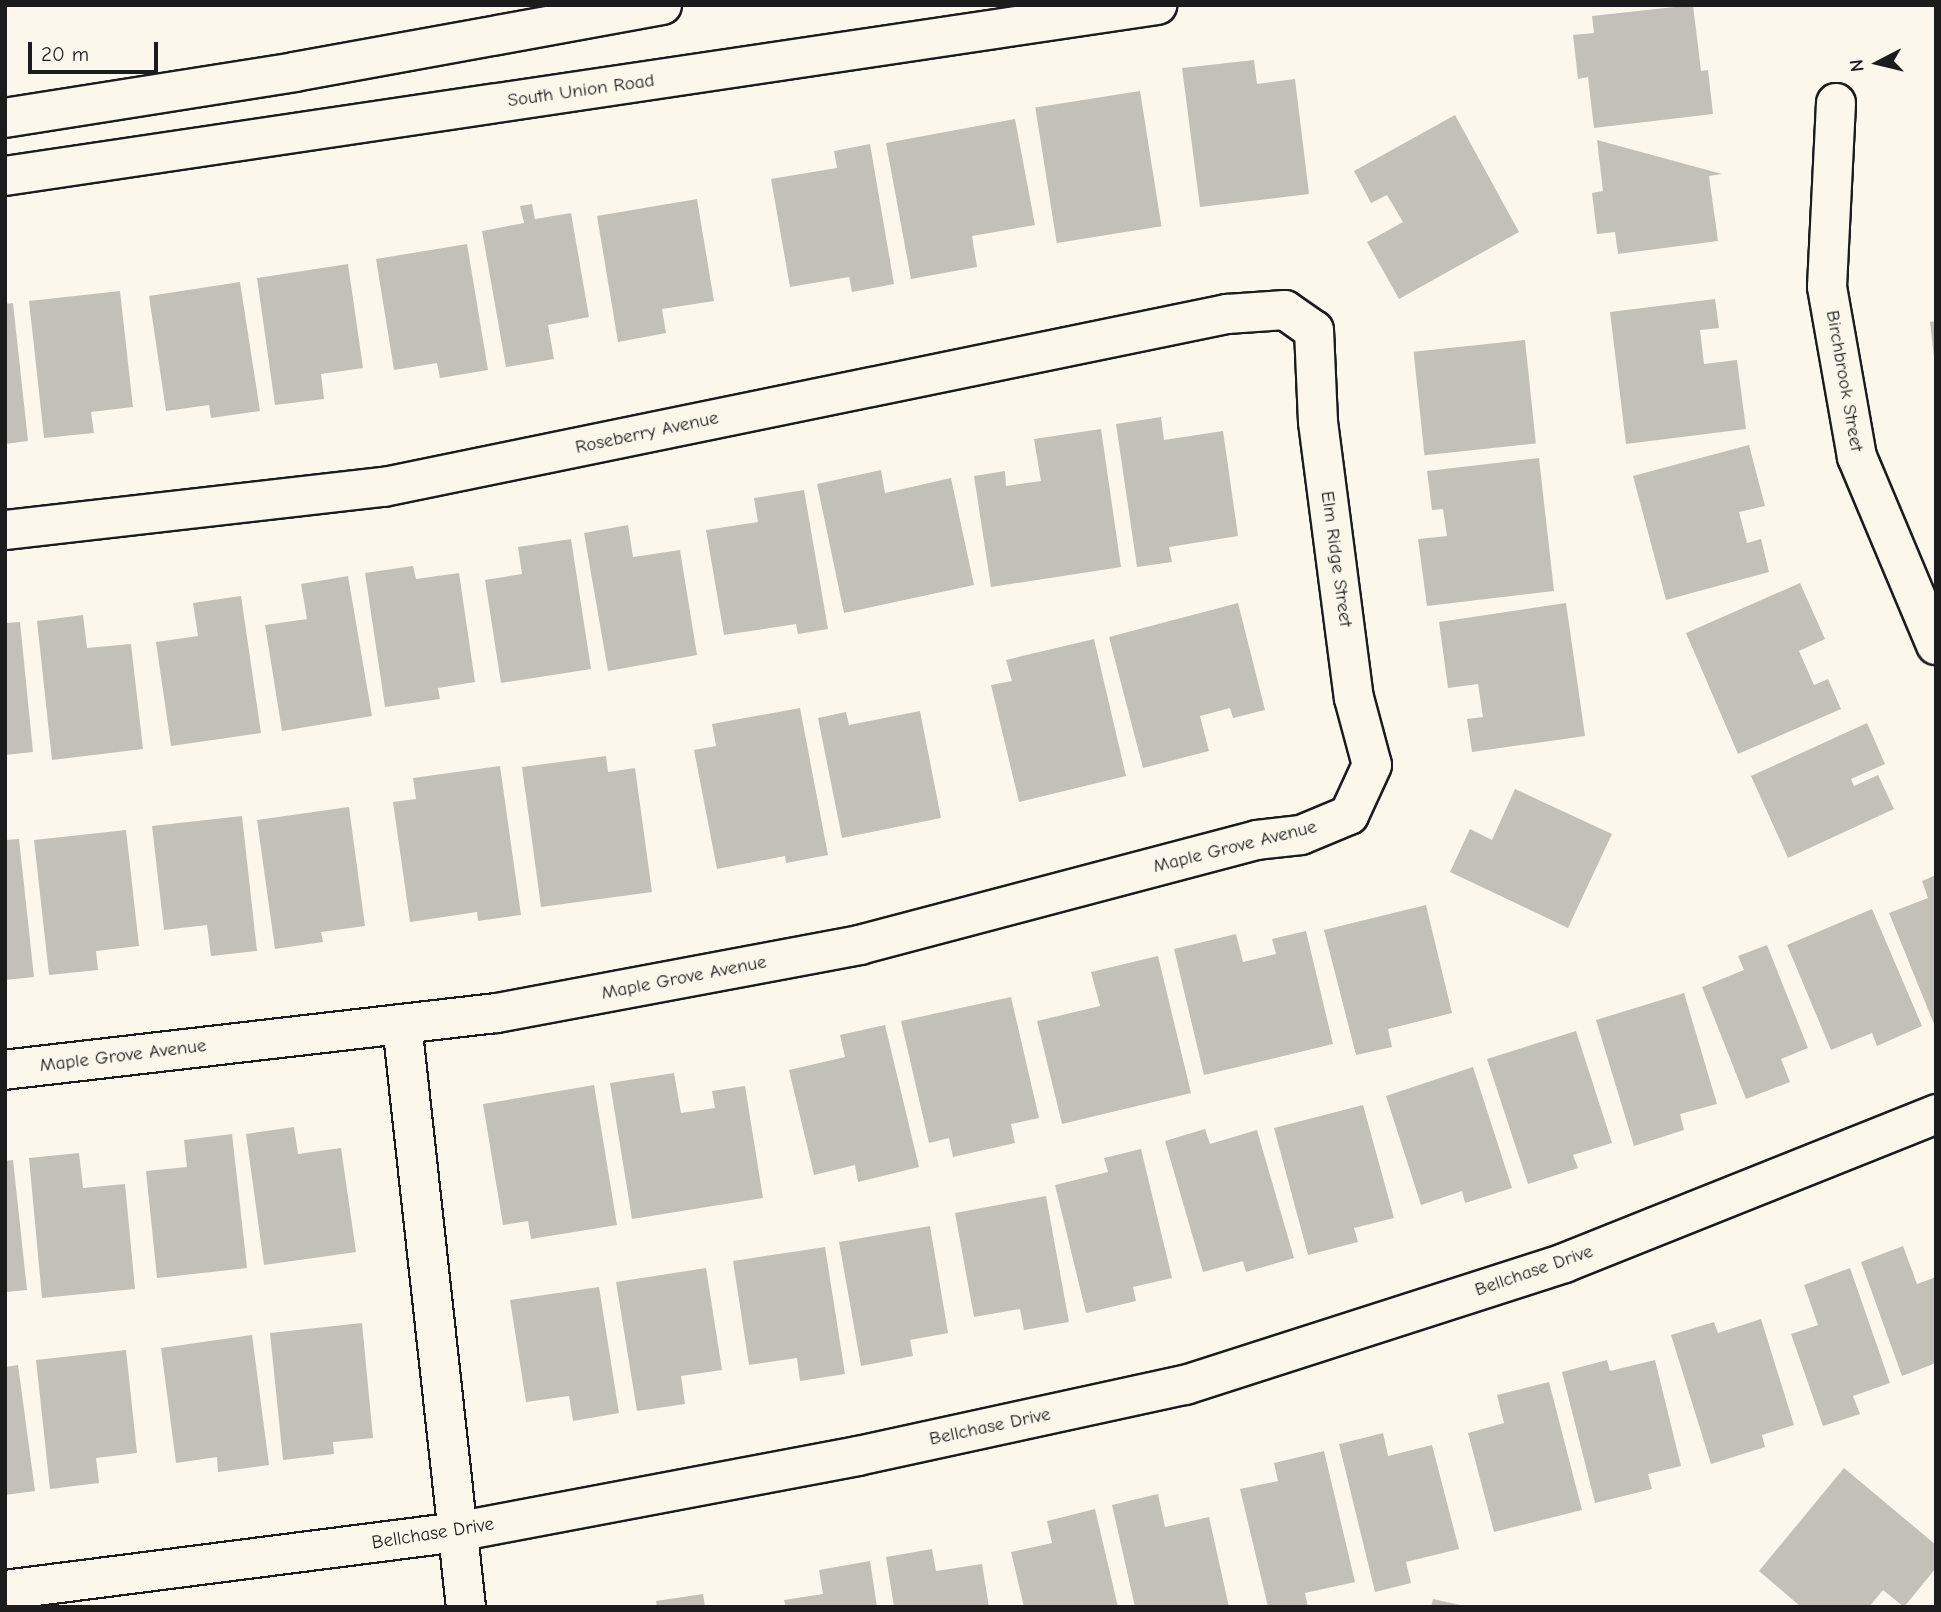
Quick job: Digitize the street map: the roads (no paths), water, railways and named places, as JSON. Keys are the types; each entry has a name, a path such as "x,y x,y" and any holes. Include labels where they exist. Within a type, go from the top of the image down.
{"street":[{"path":"5,118 294,72 662,5"},
{"name":"South Union Road","path":"5,176 1157,5"},
{"name":"Birchbrook Street","path":"1836,103 1827,287 1857,457 1922,575 1936,645"},
{"path":"64,108 71,165"},
{"name":"Roseberry Avenue","path":"5,530 384,487 1227,314 1285,310"},
{"name":"Elm Ridge Street","path":"1285,310 1314,330 1318,422 1354,698 1372,765 1349,815"},
{"name":"Maple Grove Avenue","path":"5,1070 496,1013 860,945 1257,840 1301,835 1349,815"},
{"path":"402,1024 466,1607"},
{"name":"Bellchase Drive","path":"5,1590 456,1532 858,1456 1185,1385 1564,1263 1936,1114"}]}
